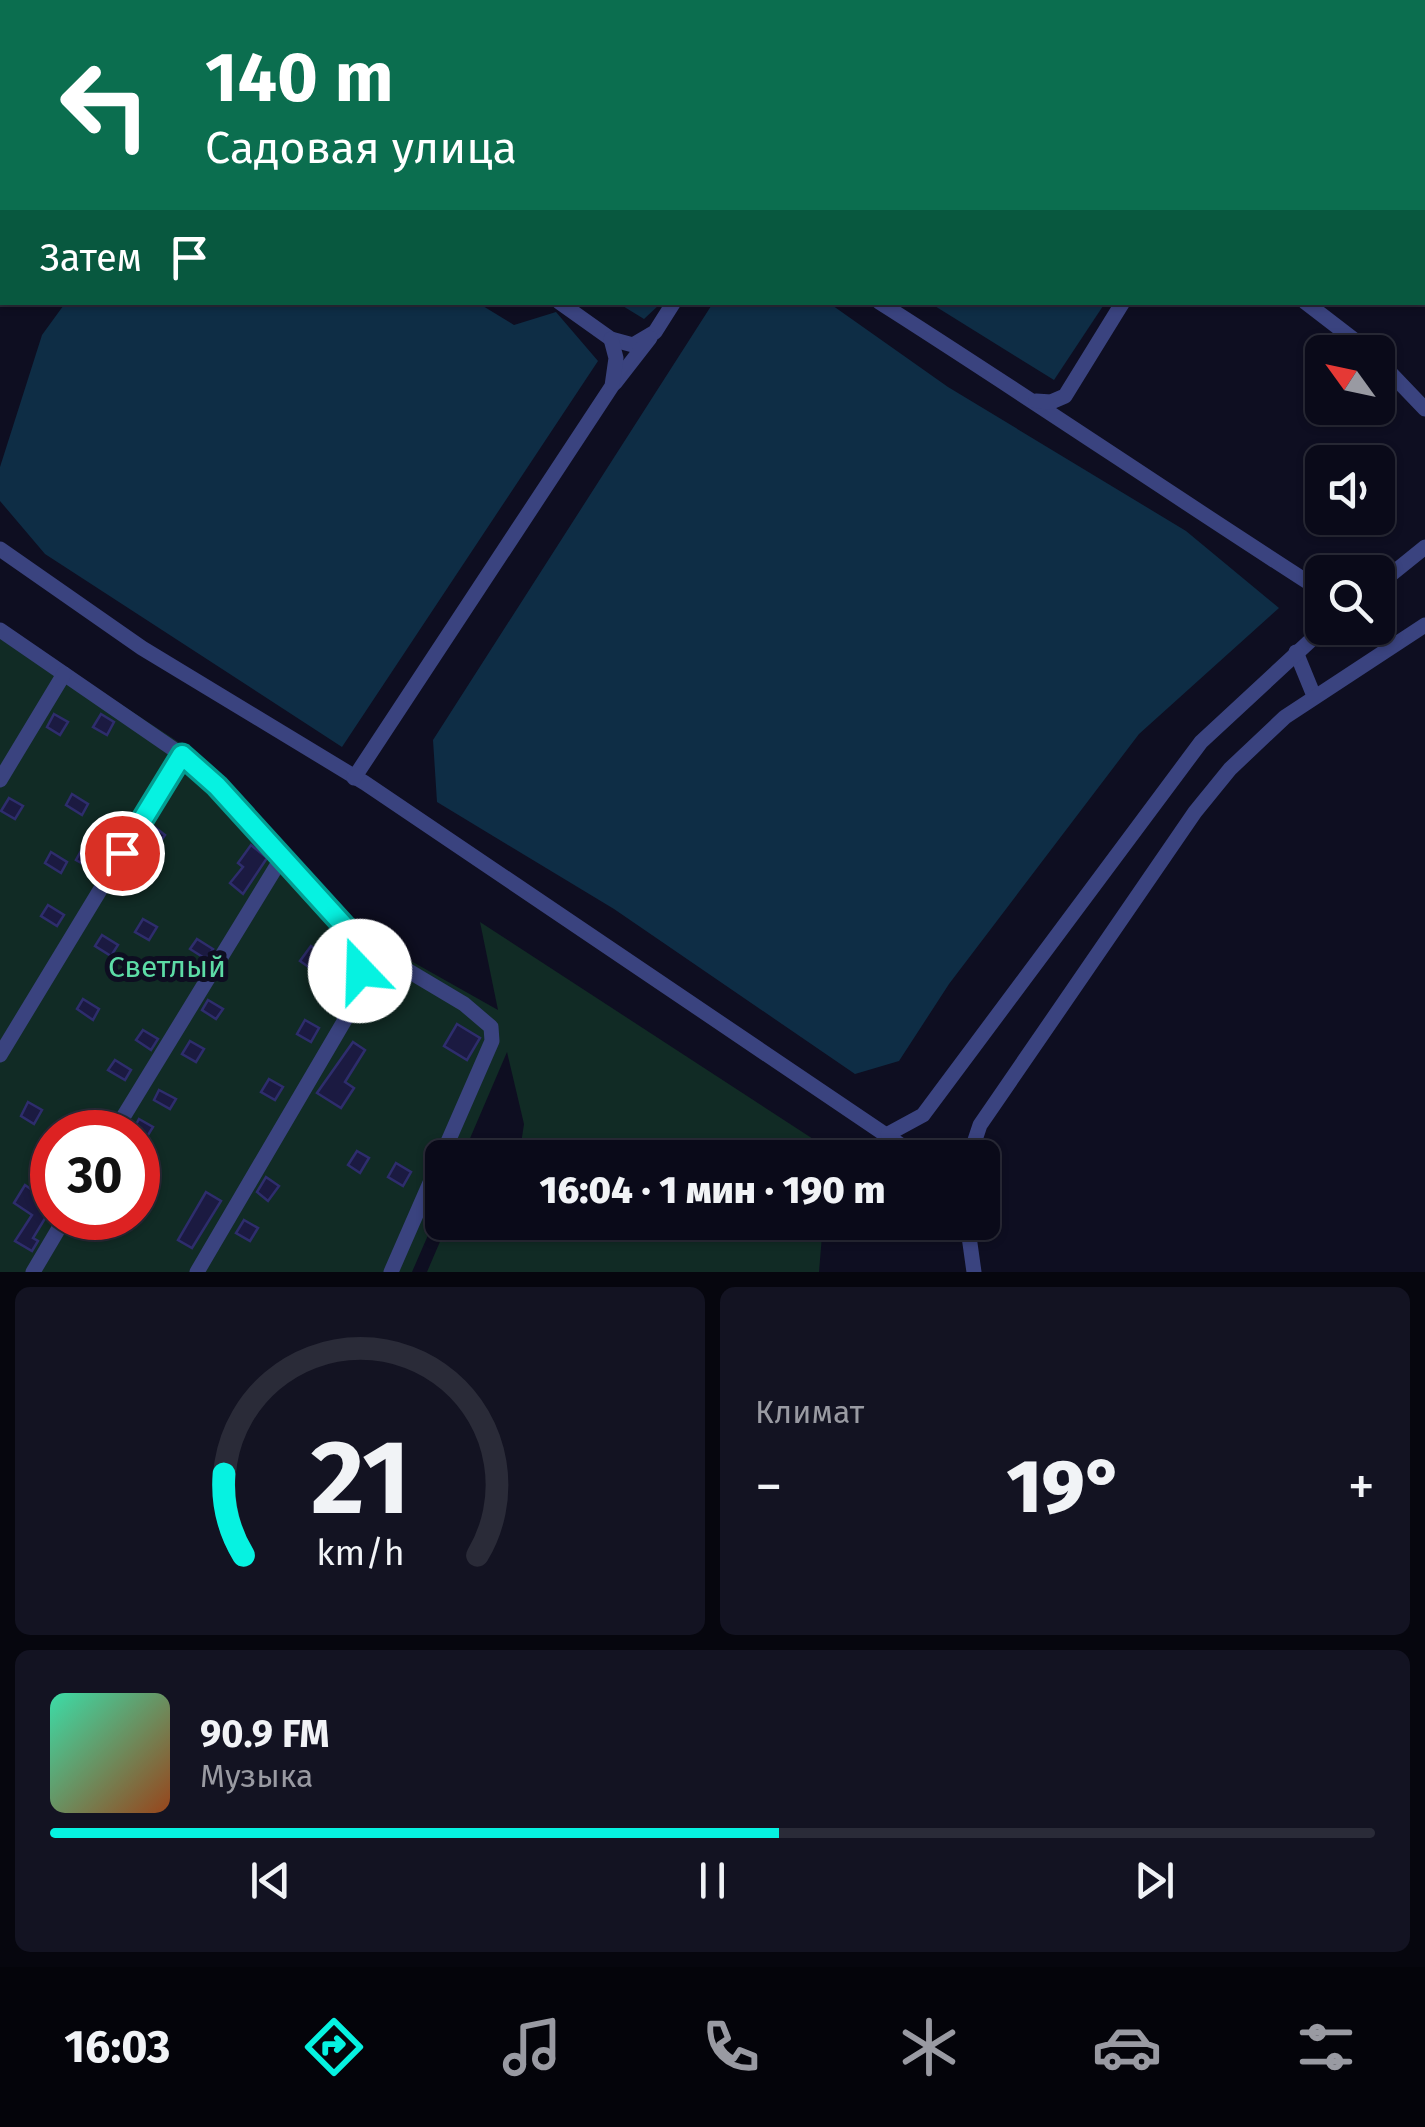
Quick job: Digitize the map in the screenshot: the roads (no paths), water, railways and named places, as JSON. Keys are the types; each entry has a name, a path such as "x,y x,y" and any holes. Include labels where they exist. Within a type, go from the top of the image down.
{"street":[{"path":"563,305 611,339 633,345 655,332"},
{"path":"354,778 612,386 672,305"},
{"path":"884,305 1305,580"},
{"path":"1034,401 1051,402 1065,396 1122,305"},
{"path":"1308,305 1348,335"},
{"path":"611,339 616,358 612,386"},
{"path":"1395,378 1425,410"},
{"path":"1065,396 1066,412 1074,428"},
{"path":"1395,571 1425,547"},
{"path":"0,549 142,648 354,778 896,1140"},
{"path":"975,1140 980,1125 1196,812 1230,769 1285,716 1425,624"},
{"path":"0,630 182,755 217,786 356,939 464,1004 491,1027 492,1041 390,1272"},
{"path":"888,1134 923,1116 1201,742 1305,644"},
{"path":"1296,652 1314,696"},
{"path":"0,780 64,674"},
{"path":"0,1054 182,755"},
{"path":"127,1110 281,859"},
{"path":"197,1272 356,1001 360,971 356,939"},
{"path":"32,1272 51,1240"},
{"path":"970,1240 974,1272"}],"water":[{"path":"64,305 481,305 514,325 556,312 598,361 342,747 45,554 0,501 0,467 42,335"},
{"path":"621,305 659,305 644,319"},
{"path":"712,305 832,305 948,387 1186,531 1279,608 1139,734 949,984 899,1061 855,1074 614,909 437,802 433,740"},
{"path":"933,305 1103,305 1054,380"}],"park label":[{"name":"Светлый","path":"167,967"}]}
